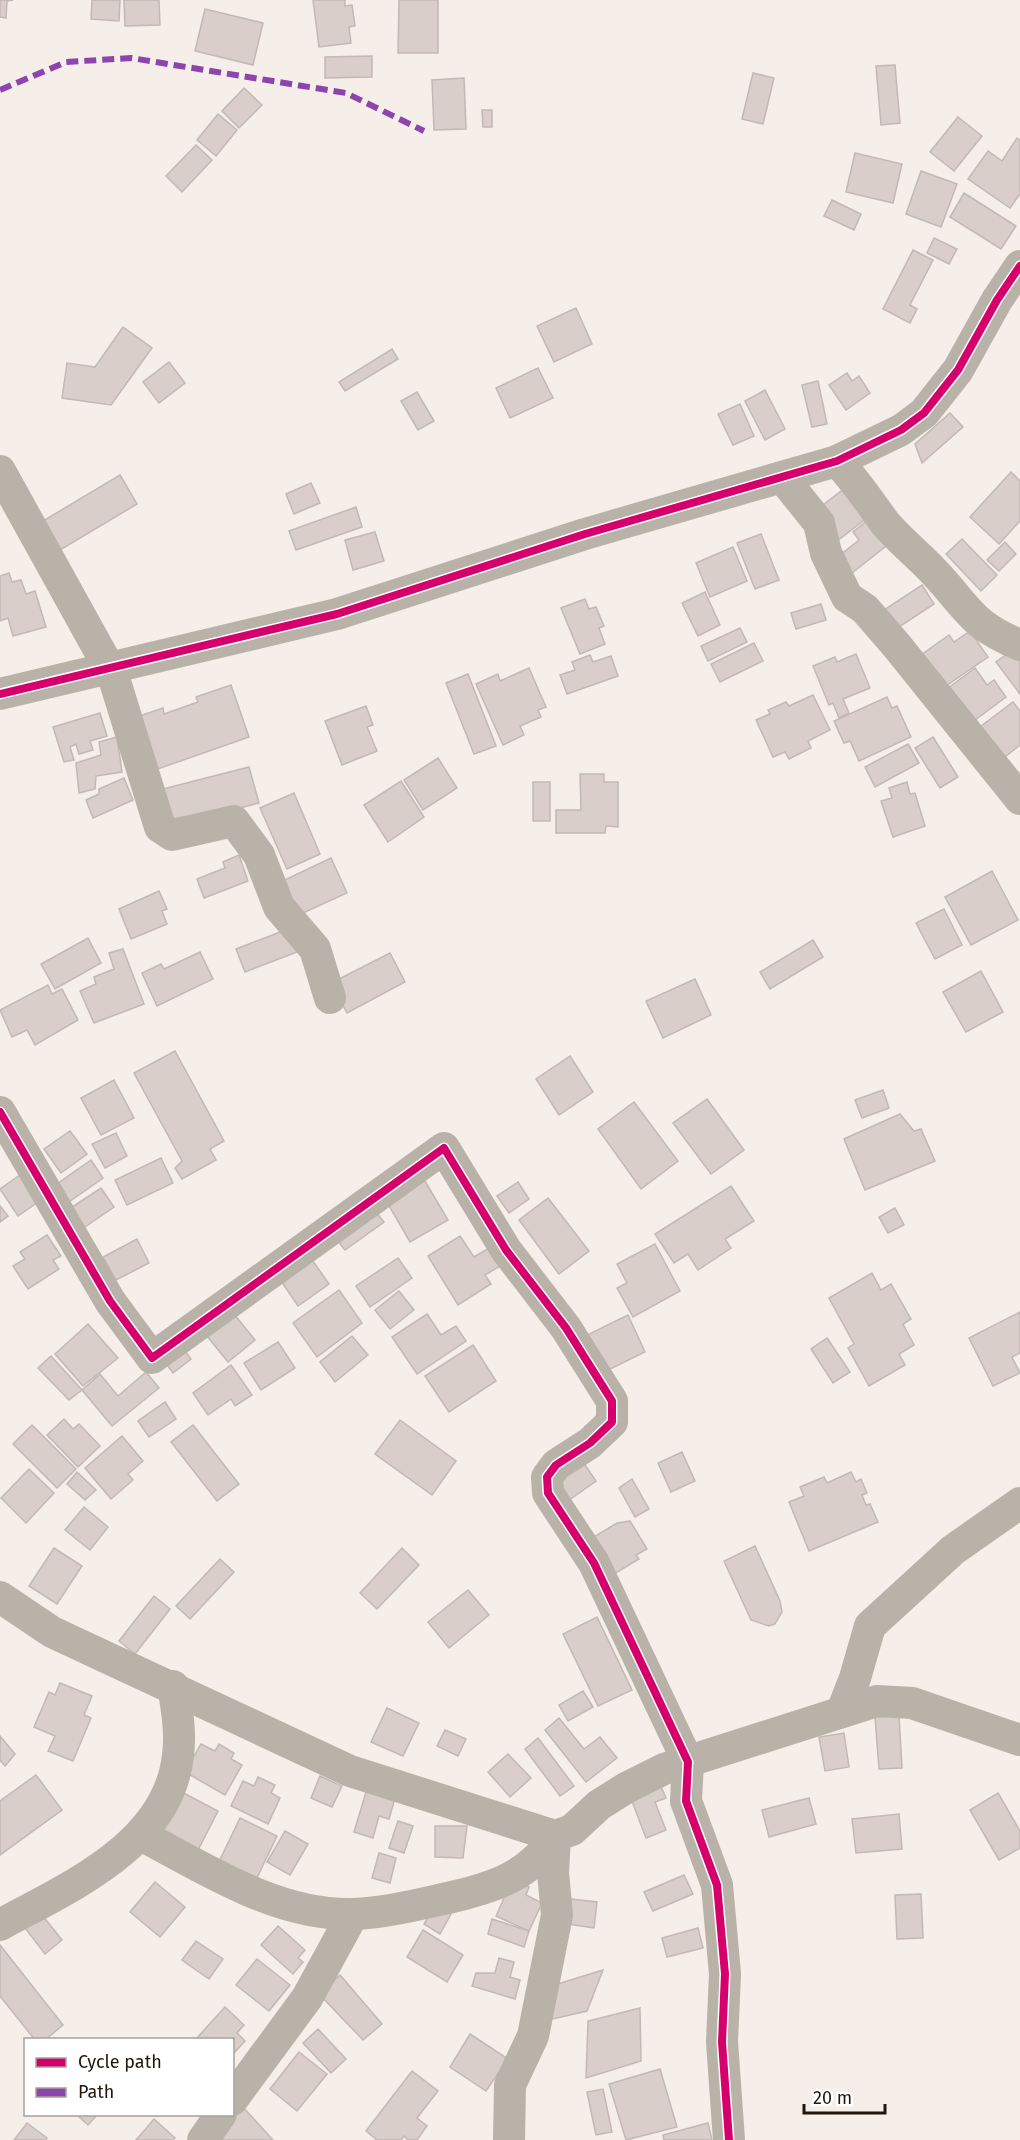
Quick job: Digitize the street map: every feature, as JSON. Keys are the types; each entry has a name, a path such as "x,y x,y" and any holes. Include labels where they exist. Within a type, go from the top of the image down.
{"street":[{"path":"0,694 337,614 585,534 837,461 901,430 924,413 958,370 997,300 1020,266"},
{"path":"837,461 858,483 886,524 916,552 968,614 984,628 1020,645"},
{"path":"0,471 114,675 160,827 172,835 234,821 260,855 279,907 315,949 330,998"},
{"path":"782,477 819,524 826,553 847,597 865,609 897,646 1020,799"},
{"path":"0,1112 110,1301 152,1358 444,1148 506,1250 566,1328 612,1401 612,1422 590,1443 556,1465 547,1477 548,1493 594,1563 688,1762 686,1801 717,1885 725,1974 722,2042 729,2140"},
{"path":"843,1709 855,1678 870,1626 953,1550 1020,1503"},
{"path":"0,1597 52,1632 173,1686 350,1771 555,1836 573,1830 599,1805 664,1769 843,1709 877,1701 903,1702 1020,1740"},
{"path":"0,1925 113,1859 141,1835 158,1810 171,1781 178,1756 178,1717 173,1686"},
{"path":"141,1835 262,1896 312,1910 353,1914 414,1906 493,1887 524,1871 544,1853 555,1836"},
{"path":"509,2140 510,2085 533,2036 557,1915 553,1873 555,1836"},
{"path":"234,2097 307,1998 353,1914"},
{"path":"203,2140 220,2116"}],"building":[{"path":"0,0 13,0 7,1 6,18 0,17"},
{"path":"92,0 120,0 119,21 91,19"},
{"path":"124,0 159,0 160,25 125,26"},
{"path":"313,0 345,0 345,6 352,5 355,26 349,27 351,43 319,47"},
{"path":"399,0 438,0 438,53 398,53"},
{"path":"205,9 263,23 253,65 195,51"},
{"path":"372,56 372,77 325,78 325,57"},
{"path":"895,65 900,123 881,125 876,66"},
{"path":"753,73 774,78 763,124 742,119"},
{"path":"464,78 466,129 434,130 432,80"},
{"path":"244,88 262,105 239,128 222,111"},
{"path":"482,110 492,110 492,127 483,127"},
{"path":"218,114 237,130 216,156 197,140"},
{"path":"958,117 982,136 954,171 930,152"},
{"path":"1017,138 1020,140 1020,194 1010,208 968,179 988,151 1002,161"},
{"path":"196,145 212,160 182,192 166,176"},
{"path":"855,153 902,164 893,203 846,192"},
{"path":"921,171 957,184 941,227 906,214"},
{"path":"964,193 1016,226 1001,249 950,217"},
{"path":"832,200 861,214 854,230 824,216"},
{"path":"934,238 957,249 949,264 927,253"},
{"path":"913,250 933,260 910,305 917,309 910,323 883,309"},
{"path":"576,308 592,344 554,362 537,326"},
{"path":"123,327 152,348 111,405 62,398 67,363 95,367"},
{"path":"392,349 398,359 345,391 339,382"},
{"path":"169,362 185,383 159,403 143,382"},
{"path":"538,368 553,398 510,418 496,388"},
{"path":"847,373 852,381 859,376 870,393 846,410 829,385"},
{"path":"818,381 827,424 812,427 802,385"},
{"path":"765,390 785,429 765,440 745,401"},
{"path":"417,392 434,421 418,430 401,401"},
{"path":"740,404 754,436 733,445 718,414"},
{"path":"950,413 963,427 922,463 915,444"},
{"path":"1011,472 1020,481 1020,521 999,544 970,517"},
{"path":"120,475 137,504 55,553 38,524"},
{"path":"311,483 320,503 294,514 286,494"},
{"path":"845,488 867,518 837,541 815,511"},
{"path":"356,507 362,527 296,550 289,531"},
{"path":"867,521 886,546 852,573 839,556 859,540 853,532"},
{"path":"375,532 384,561 353,570 345,540"},
{"path":"761,534 779,580 755,589 737,543"},
{"path":"962,539 997,575 981,591 946,554"},
{"path":"1005,542 1016,554 999,571 987,560"},
{"path":"733,547 747,581 710,597 696,563"},
{"path":"9,573 12,582 21,580 26,594 35,591 46,627 13,636 8,618 0,621 0,576"},
{"path":"922,585 934,604 896,629 884,610"},
{"path":"705,592 720,625 698,636 682,603"},
{"path":"585,599 589,609 596,607 604,626 599,628 605,644 580,654 561,608"},
{"path":"821,604 826,620 796,629 791,613"},
{"path":"740,628 747,642 708,661 701,646"},
{"path":"970,631 988,657 943,688 921,655 949,635 954,642"},
{"path":"754,643 763,661 720,682 711,664"},
{"path":"1014,649 1020,656 1020,694 996,662"},
{"path":"856,654 870,688 843,699 849,713 839,718 833,703 829,705 813,666 835,657 837,662"},
{"path":"590,655 593,662 611,656 618,676 567,694 560,675 575,670 572,662"},
{"path":"529,668 546,707 538,710 541,717 520,726 524,735 503,745 476,684 498,674 500,681"},
{"path":"975,668 987,685 994,680 1006,697 971,723 947,689"},
{"path":"468,674 496,746 474,754 446,683"},
{"path":"231,685 249,737 149,772 131,719 163,708 164,714 198,702 196,697"},
{"path":"813,695 830,730 808,741 811,748 789,759 785,752 773,757 756,720 770,714 768,710 786,702 789,706"},
{"path":"887,697 892,708 897,706 911,737 859,761 850,741 844,743 834,721"},
{"path":"1013,702 1020,711 1020,745 996,764 972,733"},
{"path":"366,706 373,725 367,727 377,751 342,765 325,721"},
{"path":"100,713 107,736 90,741 93,750 79,754 76,744 70,747 74,760 64,762 53,727"},
{"path":"117,737 122,772 96,776 95,789 79,793 76,763 101,755 99,742"},
{"path":"933,737 958,777 940,788 915,748"},
{"path":"908,744 919,763 875,787 865,767"},
{"path":"438,758 457,788 423,810 404,780"},
{"path":"249,767 259,803 169,827 159,790"},
{"path":"580,774 604,774 604,782 618,782 618,827 606,826 605,833 556,833 556,810 581,810"},
{"path":"124,778 133,800 93,818 86,800 99,794 99,789"},
{"path":"401,781 424,817 388,842 364,805"},
{"path":"533,782 550,782 550,821 533,821"},
{"path":"907,782 910,794 915,793 925,826 893,837 881,801 892,798 889,788"},
{"path":"294,793 320,854 287,869 260,808"},
{"path":"239,855 248,881 204,898 197,879 225,868 223,862"},
{"path":"331,858 347,893 292,918 276,884"},
{"path":"992,871 1018,920 971,945 945,897"},
{"path":"159,891 167,909 162,911 167,924 131,939 119,909"},
{"path":"944,909 962,945 935,959 916,923"},
{"path":"293,927 302,950 245,972 236,949"},
{"path":"88,938 101,963 55,989 41,964"},
{"path":"813,940 823,957 770,989 760,972"},
{"path":"123,949 144,1004 94,1023 80,991 96,984 94,977 114,969 109,953"},
{"path":"200,952 213,979 157,1006 142,973 161,964 164,969"},
{"path":"390,953 405,982 347,1013 331,983"},
{"path":"981,971 1003,1012 966,1032 943,992"},
{"path":"695,979 711,1015 663,1038 646,1001"},
{"path":"48,985 52,994 62,989 78,1020 35,1045 27,1030 12,1037 0,1010"},
{"path":"175,1051 224,1141 210,1149 216,1160 182,1179 175,1168 182,1161 134,1073"},
{"path":"570,1056 593,1092 559,1115 536,1079"},
{"path":"114,1080 134,1118 101,1135 81,1098"},
{"path":"883,1090 889,1108 862,1118 855,1100"},
{"path":"707,1099 744,1150 711,1174 673,1123"},
{"path":"634,1102 678,1161 641,1189 598,1129"},
{"path":"900,1114 914,1131 921,1129 935,1161 865,1190 844,1139"},
{"path":"70,1131 87,1154 61,1173 44,1149"},
{"path":"116,1133 127,1156 105,1168 92,1144"},
{"path":"161,1158 173,1183 127,1205 115,1180"},
{"path":"91,1160 103,1178 66,1204 54,1186"},
{"path":"20,1175 38,1202 18,1216 0,1189"},
{"path":"422,1176 448,1220 410,1242 384,1197"},
{"path":"518,1182 529,1199 509,1213 497,1196"},
{"path":"731,1186 754,1221 725,1239 731,1248 698,1270 688,1254 674,1263 655,1234"},
{"path":"101,1188 114,1207 82,1229 69,1209"},
{"path":"548,1198 589,1251 559,1274 519,1220"},
{"path":"0,1206 8,1216 0,1222"},
{"path":"372,1207 384,1222 345,1250 333,1235"},
{"path":"895,1208 904,1225 888,1233 879,1217"},
{"path":"47,1235 61,1256 53,1260 59,1269 28,1289 13,1266 25,1259 20,1252"},
{"path":"460,1236 474,1257 489,1248 500,1266 485,1275 491,1284 458,1305 428,1256"},
{"path":"137,1239 149,1263 116,1280 103,1257"},
{"path":"655,1244 680,1291 633,1317 617,1288 627,1283 617,1264"},
{"path":"308,1254 329,1284 298,1306 277,1275"},
{"path":"398,1258 412,1278 370,1307 356,1286"},
{"path":"872,1273 881,1290 891,1284 911,1319 903,1324 914,1345 899,1354 905,1365 869,1386 848,1348 854,1344 829,1298"},
{"path":"339,1290 362,1323 317,1357 293,1323"},
{"path":"399,1291 414,1310 390,1329 375,1310"},
{"path":"1020,1312 1020,1353 1012,1357 1020,1373 993,1386 969,1338"},
{"path":"234,1314 255,1340 228,1362 207,1336"},
{"path":"427,1314 441,1335 456,1326 466,1341 417,1374 392,1337"},
{"path":"628,1315 645,1352 596,1376 579,1339"},
{"path":"88,1324 118,1358 83,1386 55,1354"},
{"path":"352,1336 368,1355 335,1382 320,1362"},
{"path":"827,1338 850,1372 833,1383 811,1349"},
{"path":"278,1342 295,1368 261,1390 244,1363"},
{"path":"180,1344 191,1359 173,1373 162,1358"},
{"path":"473,1345 496,1381 449,1412 425,1376"},
{"path":"51,1356 82,1390 69,1400 38,1368"},
{"path":"231,1365 252,1395 235,1406 231,1399 208,1415 193,1393"},
{"path":"146,1372 159,1388 112,1426 82,1390 100,1374 118,1396"},
{"path":"165,1402 176,1419 149,1437 138,1421"},
{"path":"64,1419 73,1429 79,1424 100,1446 78,1467 47,1435"},
{"path":"400,1420 456,1461 432,1495 375,1454"},
{"path":"32,1425 76,1469 57,1488 13,1444"},
{"path":"193,1425 239,1484 217,1501 171,1442"},
{"path":"122,1436 143,1461 128,1474 133,1480 111,1499 85,1468"},
{"path":"682,1452 695,1481 671,1492 658,1463"},
{"path":"581,1459 596,1481 565,1503 549,1480"},
{"path":"29,1469 54,1493 26,1523 1,1498"},
{"path":"77,1472 96,1490 85,1500 67,1484"},
{"path":"851,1472 856,1482 861,1479 867,1493 862,1495 866,1505 870,1504 878,1522 809,1551 789,1502 804,1496 800,1487 824,1477 827,1483"},
{"path":"632,1479 649,1509 635,1517 619,1488"},
{"path":"84,1507 108,1527 90,1550 65,1530"},
{"path":"630,1521 647,1549 636,1555 639,1559 614,1574 592,1538 617,1523"},
{"path":"755,1546 780,1601 782,1612 775,1624 769,1626 751,1620 724,1561"},
{"path":"54,1548 82,1566 57,1604 29,1586"},
{"path":"402,1548 419,1565 377,1609 360,1593"},
{"path":"220,1559 234,1572 190,1619 176,1606"},
{"path":"468,1590 489,1615 449,1648 428,1622"},
{"path":"154,1596 170,1609 135,1654 119,1641"},
{"path":"597,1617 632,1690 598,1706 563,1634"},
{"path":"60,1683 92,1696 84,1715 91,1718 73,1761 48,1751 55,1736 34,1727 49,1692 55,1695"},
{"path":"583,1691 593,1707 568,1721 559,1705"},
{"path":"387,1708 419,1723 403,1756 371,1742"},
{"path":"899,1716 902,1768 879,1769 875,1717"},
{"path":"559,1718 584,1749 600,1737 617,1758 586,1782 545,1730"},
{"path":"445,1730 466,1739 458,1756 437,1746"},
{"path":"844,1733 849,1767 825,1771 819,1737"},
{"path":"0,1736 15,1754 5,1766 0,1760"},
{"path":"538,1738 574,1786 560,1796 525,1749"},
{"path":"201,1744 215,1751 219,1744 234,1753 231,1759 242,1765 225,1795 185,1772"},
{"path":"508,1754 531,1778 510,1797 488,1772"},
{"path":"36,1775 62,1810 0,1855 0,1801"},
{"path":"320,1776 342,1786 332,1807 311,1798"},
{"path":"258,1777 275,1785 271,1793 280,1798 268,1824 231,1806 243,1781 254,1786"},
{"path":"660,1784 666,1798 655,1802 666,1830 646,1838 630,1796"},
{"path":"176,1789 218,1811 196,1854 154,1832"},
{"path":"367,1789 395,1798 389,1819 379,1816 373,1838 354,1832"},
{"path":"998,1793 1020,1831 1020,1848 999,1860 970,1810"},
{"path":"809,1798 816,1824 769,1837 762,1810"},
{"path":"899,1814 902,1849 856,1853 852,1819"},
{"path":"240,1818 277,1836 253,1886 216,1868"},
{"path":"398,1821 413,1826 404,1853 389,1848"},
{"path":"435,1826 467,1826 463,1858 435,1857"},
{"path":"285,1831 308,1844 290,1875 267,1862"},
{"path":"379,1853 396,1858 390,1883 372,1878"},
{"path":"684,1875 693,1894 653,1911 644,1892"},
{"path":"512,1880 529,1887 526,1895 542,1903 529,1931 496,1916"},
{"path":"155,1882 185,1907 160,1937 130,1912"},
{"path":"921,1894 923,1938 897,1939 895,1895"},
{"path":"571,1899 597,1902 594,1928 568,1924"},
{"path":"435,1906 451,1914 440,1934 424,1924"},
{"path":"42,1915 62,1940 45,1954 25,1928"},
{"path":"492,1919 529,1931 524,1947 488,1934"},
{"path":"278,1926 305,1950 298,1958 303,1962 293,1974 261,1945"},
{"path":"698,1928 703,1948 667,1957 662,1938"},
{"path":"423,1930 463,1955 447,1982 407,1957"},
{"path":"196,1941 223,1959 209,1979 182,1960"},
{"path":"0,1945 63,2025 47,2038 33,2038 0,1996"},
{"path":"499,1958 514,1962 510,1977 520,1980 515,1999 472,1986 476,1973 495,1973"},
{"path":"257,1959 290,1985 269,2011 236,1985"},
{"path":"603,1970 587,2011 548,2020 554,1985"},
{"path":"340,1975 382,2024 363,2040 319,1994"},
{"path":"225,2007 244,2025 237,2033 245,2041 234,2053 234,2038 197,2038"},
{"path":"640,2008 641,2061 586,2078 588,2021"},
{"path":"318,2029 346,2059 331,2073 303,2043"},
{"path":"470,2034 508,2059 486,2091 450,2067"},
{"path":"299,2052 327,2074 297,2111 270,2089"},
{"path":"660,2069 677,2127 626,2140 609,2084"},
{"path":"412,2071 438,2091 417,2118 427,2126 417,2140 408,2140 404,2136 401,2140 377,2140 366,2131"},
{"path":"603,2089 612,2132 596,2135 587,2092"},
{"path":"241,2105 273,2140 212,2140"},
{"path":"78,2116 96,2116 88,2125"},
{"path":"154,2119 175,2138 173,2140 136,2140"},
{"path":"27,2123 47,2138 46,2140 14,2140"},
{"path":"708,2123 712,2140 664,2140 663,2135"}],"marked path":[{"path":"0,90 66,62 131,58 346,93 424,131"}],"cycle path":[{"path":"0,694 337,614 585,534 837,461 901,430 924,413 958,370 997,300 1020,266"},
{"path":"0,1112 110,1301 152,1358 444,1148 506,1250 566,1328 612,1401 612,1422 590,1443 556,1465 547,1477 548,1493 594,1563 688,1762 686,1801 717,1885 725,1974 722,2042 729,2140"}]}
